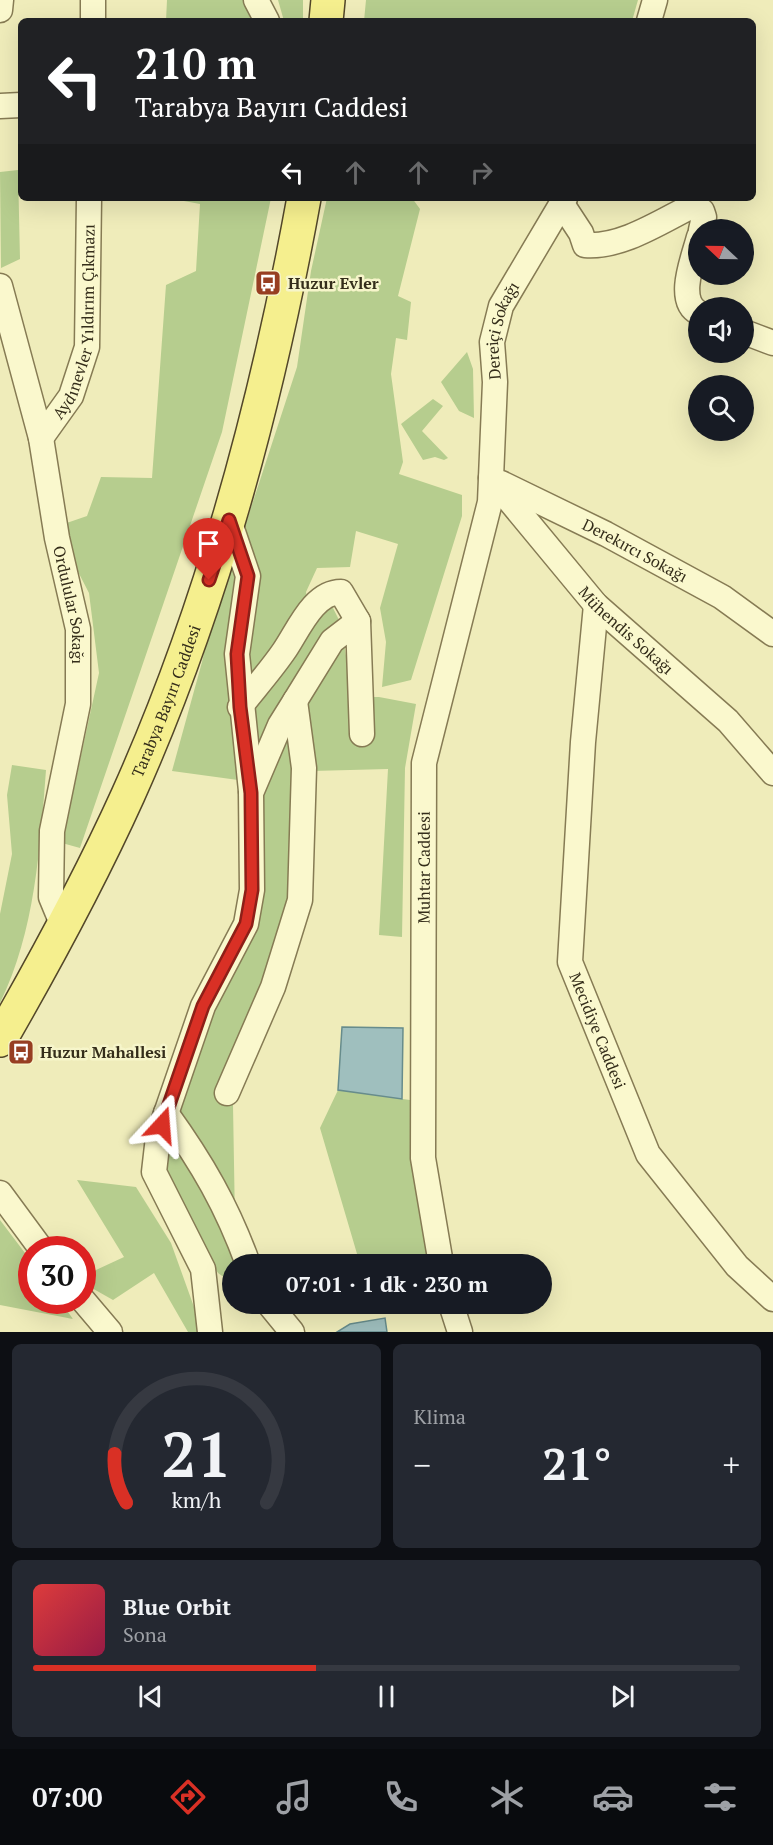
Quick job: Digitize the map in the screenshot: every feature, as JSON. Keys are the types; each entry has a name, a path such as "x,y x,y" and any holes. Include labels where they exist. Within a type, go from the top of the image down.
{"main road":[{"path":"326,18 328,0"},
{"name":"Tarabya Bayırı Caddesi","path":"0,1040 94,868 152,738 183,659 229,520 267,381 287,292 303,201"}],"street":[{"path":"0,10 1,0"},
{"path":"93,0 93,18"},
{"path":"256,0 265,18"},
{"path":"650,18 655,0"},
{"path":"0,106 18,105"},
{"name":"Aydınevler Yıldırım Çıkmazı","path":"41,438 71,396 87,347 89,201"},
{"path":"564,201 585,245 599,246 620,241 692,206 702,211 704,219"},
{"name":"Dereiçi Sokağı","path":"491,478 495,382 492,342 501,306 564,201"},
{"path":"688,282 685,294 688,300"},
{"name":"Ordulular Sokağı","path":"0,286 41,438 57,538 78,629 78,704 52,831 51,897 63,926"},
{"path":"754,336 773,343"},
{"name":"Mühendis Sokağı","path":"491,478 596,605 728,720 773,773"},
{"name":"Derekırcı Sokağı","path":"491,478 606,534 722,597 773,634"},
{"name":"Muhtar Caddesi","path":"439,1254 423,1158 424,763 490,502 491,478"},
{"path":"210,1332 202,1269 154,1172 158,1137 203,1006 246,924 252,890 251,793 240,707 237,654 248,576 229,520"},
{"path":"240,707 284,651 302,620 324,597 332,592 341,592 358,621 362,734"},
{"name":"Mecidiye Caddesi","path":"596,605 583,742 570,962 648,1154 737,1266 773,1299"},
{"path":"251,793 280,725 333,641 358,621"},
{"path":"227,1093 273,987 300,900 303,768 295,701"},
{"path":"166,1113 204,1166 244,1254"},
{"path":"0,1193 32,1236"},
{"path":"95,1314 110,1332"},
{"path":"277,1314 291,1332"},
{"path":"454,1314 460,1332"}],"green space":[{"path":"167,0 254,0 261,18 166,18"},
{"path":"278,0 303,0 303,18 283,18"},
{"path":"366,0 638,0 633,18 364,18"},
{"path":"18,170 20,259 1,268 0,172"},
{"path":"184,201 270,201 222,432 80,848 62,843 99,673 89,593 55,527 87,516 101,477 152,478 166,285 196,271 200,204"},
{"path":"326,201 414,201 420,209 398,296 411,302 407,340 396,338 391,374 403,462 399,474 462,495 462,516 411,680 382,687 386,642 380,608 398,544 356,531 350,567 317,568 306,592 308,605 244,692 253,576 245,526 297,367 311,271"},
{"path":"467,352 473,369 474,418 459,411 441,382"},
{"path":"433,399 443,406 422,431 448,458 444,460 435,457 423,460 401,424"},
{"path":"227,547 240,577 229,649 238,780 172,771 202,662"},
{"path":"328,598 339,620 337,634 253,780 243,709"},
{"path":"343,638 353,697 379,697 416,704 405,768 402,937 379,935 388,769 312,771 299,702"},
{"path":"294,708 298,900 224,1097 233,1105 235,1222 252,1254 222,1254 222,1276 198,1242 166,1180 171,1116 207,1007 252,926 255,793"},
{"path":"12,765 46,770 34,889 21,948 0,1003 0,914 12,854 7,795"},
{"path":"338,1090 410,1100 416,1170 434,1254 357,1254 320,1128"},
{"path":"77,1180 136,1187 171,1243 203,1332 188,1332 154,1273 113,1300 96,1290 96,1270 124,1257"},
{"path":"0,1220 18,1244 18,1308 0,1305"},
{"path":"47,1314 69,1314 73,1319"}],"water":[{"path":"342,1027 403,1028 402,1099 338,1090"},
{"path":"385,1318 387,1332 337,1332 350,1324"}],"place":[{"name":"Huzur Evler","path":"268,283"},
{"name":"Huzur Mahallesi","path":"21,1052"}],"route":[{"path":"162,1125 203,1006 246,924 252,890 251,793 240,707 237,654 248,576 229,520 209,580"}]}
